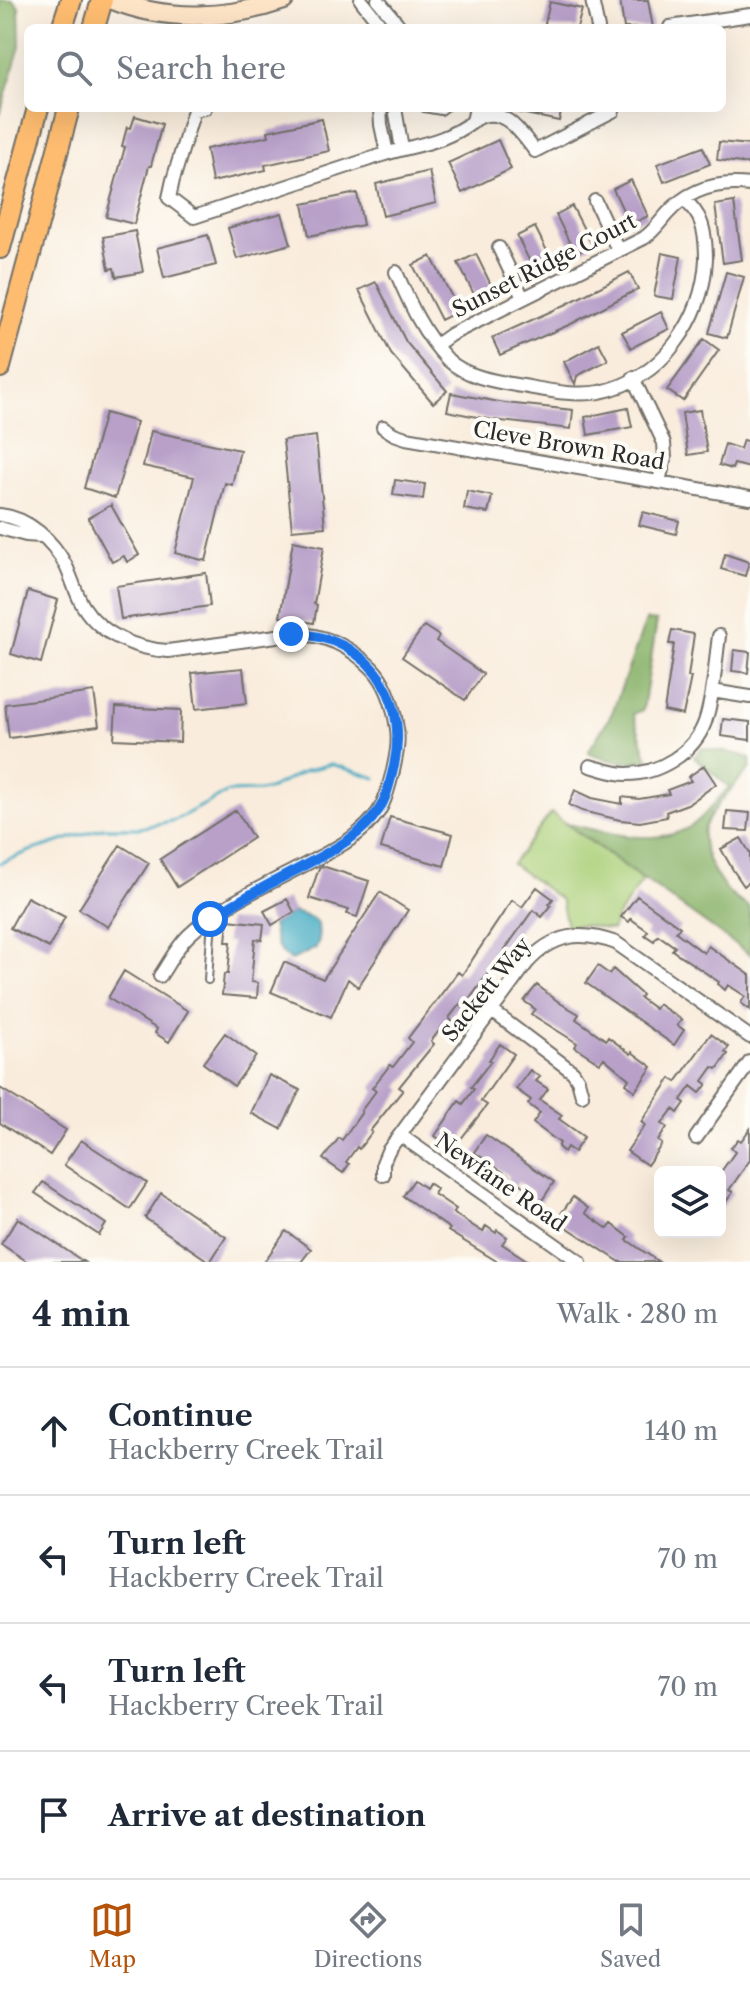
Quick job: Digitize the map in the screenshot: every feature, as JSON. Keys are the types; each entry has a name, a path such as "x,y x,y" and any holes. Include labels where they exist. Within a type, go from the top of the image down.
{"main road":[{"path":"95,24 102,0"},
{"path":"0,248 37,112"},
{"path":"43,202 32,194 31,179 45,112"},
{"path":"59,112 63,130"},
{"path":"0,367 68,112"}],"street":[{"path":"113,0 143,10 196,16 256,8 284,0"},
{"path":"361,0 380,24"},
{"path":"378,0 398,24"},
{"path":"592,0 597,24"},
{"path":"690,24 750,15"},
{"path":"195,112 169,198 194,217 387,153 438,141 456,132 475,114 506,118 535,151 611,112"},
{"path":"380,112 387,153"},
{"path":"396,112 402,149"},
{"name":"Sunset Ridge Court","path":"436,345 450,335 653,232 667,214 698,190 712,185 750,185"},
{"path":"396,272 419,323 450,361 462,369 498,382 548,390 585,394 602,391 633,378 666,355 690,323 704,284 706,251 697,213 684,199"},
{"path":"595,201 618,250"},
{"path":"499,248 523,298"},
{"path":"633,378 664,443 665,458 659,481"},
{"name":"Cleve Brown Road","path":"383,427 406,438 750,498"},
{"path":"0,515 26,522 55,549 84,608 107,630 131,645 168,651 306,634 332,641 358,654 375,671 389,694 398,735 397,752 387,795 370,822 341,846 212,918 179,946 160,976"},
{"path":"0,528 41,536"},
{"path":"590,766 618,774 643,773 668,762 698,738 712,691 719,636"},
{"path":"712,691 750,697"},
{"name":"Sackett Way","path":"383,1175 383,1163 388,1151 537,952 566,938 591,936 625,948 750,1037"},
{"path":"492,1011 573,1072 582,1095"},
{"path":"696,1138 750,1062"},
{"name":"Newfane Road","path":"400,1135 580,1262"}],"lane":[{"path":"208,980 212,918"}],"green space":[{"path":"0,0 13,0 19,7 20,46 0,114"},
{"path":"646,620 657,621 643,710 633,714 648,759 632,762 610,760 588,752 612,713"},
{"path":"702,748 750,758 750,768 711,814 703,837 716,875 728,891 750,908 750,955 565,823 631,836 665,836 680,832 703,816 729,787 694,757"},
{"path":"551,813 643,880 617,917 612,930 585,925 567,926 561,900 512,864"}],"water":[{"path":"294,912 312,918 318,924 319,940 316,948 292,960 279,950 272,925"}],"building":[{"path":"620,0 648,0 652,24 623,24"},
{"path":"550,2 582,9 578,24 545,24"},
{"path":"516,112 561,112 559,121"},
{"path":"135,116 162,124 134,224 106,217 125,147 122,146 127,127 131,128"},
{"path":"322,119 329,151 265,165 266,170 212,182 206,149 269,136 268,131"},
{"path":"498,140 511,169 462,193 448,163"},
{"path":"719,142 750,145 750,164 717,160"},
{"path":"703,147 710,164 664,182 657,164"},
{"path":"429,171 436,203 383,216 376,184"},
{"path":"631,180 648,216 630,225 613,189"},
{"path":"357,193 363,225 309,236 303,204"},
{"path":"734,202 742,260 723,263 715,205"},
{"path":"572,206 592,245 575,254 556,215"},
{"path":"282,213 291,244 237,259 228,228"},
{"path":"535,227 553,263 535,272 517,236"},
{"path":"135,231 143,272 116,277 114,268 109,269 103,237"},
{"path":"208,235 216,265 164,278 157,248"},
{"path":"662,253 681,257 673,299 654,296"},
{"path":"476,254 495,293 478,302 458,263"},
{"path":"431,256 459,311 441,320 413,265"},
{"path":"629,272 638,289 571,324 500,355 492,338"},
{"path":"726,272 744,277 727,338 709,333"},
{"path":"376,282 406,342 447,391 433,403 391,354 359,290"},
{"path":"661,312 669,329 631,348 622,332"},
{"path":"704,339 719,350 683,401 667,390"},
{"path":"599,343 608,360 577,376 575,384 564,362"},
{"path":"451,393 505,403 573,410 571,429 492,420 447,411"},
{"path":"628,408 632,427 588,435 585,417"},
{"path":"700,410 707,452 688,455 682,413"},
{"path":"105,413 137,422 115,498 84,488"},
{"path":"151,431 240,450 232,485 225,483 206,561 175,553 194,477 143,466"},
{"path":"316,436 325,527 292,530 283,440"},
{"path":"743,440 750,442 750,468 734,464 732,469 719,465 725,444 740,449"},
{"path":"395,480 425,484 423,499 393,495"},
{"path":"467,491 492,496 488,513 464,509"},
{"path":"111,505 139,555 127,562 124,556 112,562 88,518"},
{"path":"643,512 679,521 676,534 639,525"},
{"path":"293,541 324,547 314,604 317,605 314,623 280,617"},
{"path":"725,554 749,562 745,576 721,569"},
{"path":"206,573 210,606 121,619 116,586"},
{"path":"28,591 58,600 41,663 11,654"},
{"path":"424,626 439,636 436,641 483,674 465,700 402,657"},
{"path":"672,630 694,634 688,677 691,677 683,715 664,711 674,644 669,644"},
{"path":"734,650 750,652 748,673 732,671"},
{"path":"243,668 247,703 196,709 192,673"},
{"path":"94,692 99,726 9,738 5,704"},
{"path":"116,707 181,710 180,742 114,739"},
{"path":"723,719 750,722 750,740 721,736"},
{"path":"704,766 716,784 690,803 666,812 667,817 640,822 620,820 569,805 575,790 592,798 622,804 622,797 639,799 669,794 667,790 691,781 688,777"},
{"path":"236,810 253,838 177,887 160,859"},
{"path":"727,811 750,813 748,831 725,830"},
{"path":"390,817 453,834 444,866 381,848"},
{"path":"741,838 750,853 750,881 744,886 721,849"},
{"path":"120,845 149,863 108,927 79,909"},
{"path":"322,866 369,881 357,917 347,914 349,910 309,898"},
{"path":"537,887 553,899 549,904 551,906 542,917 533,910 464,1007 460,1004 449,1018 452,1021 445,1030 442,1027 431,1041 434,1044 399,1087 403,1090 372,1132 346,1162 349,1164 343,1173 323,1159 339,1138 342,1140 376,1091 372,1088 412,1042 408,1038 458,972 462,975 512,900 522,907"},
{"path":"380,892 408,910 358,987 348,979 331,1017 271,992 284,962 323,979"},
{"path":"637,896 680,927 676,932 704,953 708,946 750,975 750,1010 741,1003 745,996 728,985 725,990 719,982 672,950 675,947 658,935 654,941 645,935 648,931 631,919 629,922 621,917"},
{"path":"27,897 65,917 49,948 10,928"},
{"path":"287,899 294,912 272,925 264,911"},
{"path":"228,920 264,924 262,940 255,939 251,982 258,983 257,998 222,995 231,942 226,942"},
{"path":"598,966 609,974 613,969 642,995 640,998 655,1009 658,1004 682,1020 677,1025 684,1030 674,1045 586,983"},
{"path":"124,971 188,1011 169,1042 155,1033 157,1029 108,998"},
{"path":"537,985 579,1014 576,1019 652,1067 635,1091 626,1084 629,1079 604,1058 600,1063 575,1047 577,1043 531,1014 535,1009 524,1001"},
{"path":"225,1033 256,1056 234,1086 203,1063"},
{"path":"711,1034 729,1047 725,1052 728,1054 717,1069 713,1067 703,1081 707,1084 700,1093 691,1086 681,1100 685,1103 678,1113 673,1109 662,1124 667,1127 658,1141 662,1144 647,1165 627,1151 645,1125 641,1122 671,1078 676,1082"},
{"path":"500,1044 514,1054 481,1101 487,1105 453,1149 435,1136 459,1101 463,1104 474,1089 471,1087"},
{"path":"530,1070 540,1077 536,1081 548,1089 540,1100 562,1115 559,1119 584,1137 574,1152 567,1147 564,1152 558,1147 560,1143 533,1123 540,1113 528,1104 531,1100 516,1089"},
{"path":"269,1075 300,1090 281,1129 251,1113"},
{"path":"0,1088 66,1130 50,1155 0,1123"},
{"path":"750,1129 750,1160 729,1190 733,1192 726,1202 725,1166 735,1152 731,1148 738,1139 741,1141"},
{"path":"486,1135 554,1182 539,1205 529,1199 533,1192 518,1182 514,1188 505,1182 509,1176 494,1166 490,1171 480,1164 484,1159 474,1152"},
{"path":"81,1140 147,1183 130,1209 64,1165"},
{"path":"414,1180 425,1188 428,1183 437,1189 434,1194 456,1209 453,1213 483,1232 486,1226 507,1237 502,1244 530,1262 498,1262 448,1231 450,1229 403,1196"},
{"path":"43,1182 106,1224 99,1235 35,1193"},
{"path":"161,1193 226,1237 210,1262 145,1218"},
{"path":"573,1197 588,1208 585,1213 608,1229 612,1224 629,1237 627,1240 659,1262 620,1262 562,1224 566,1219 560,1215"},
{"path":"18,1218 84,1262 28,1262 1,1244"},
{"path":"286,1231 311,1249 301,1262 264,1262"}],"waterway":[{"path":"0,863 103,828 140,828 175,820 228,792 269,789 305,771 331,764 376,778"}],"route":[{"path":"210,919 341,846 370,822 387,795 398,735 389,694 383,683 358,654 345,647 319,636 291,634"}]}
